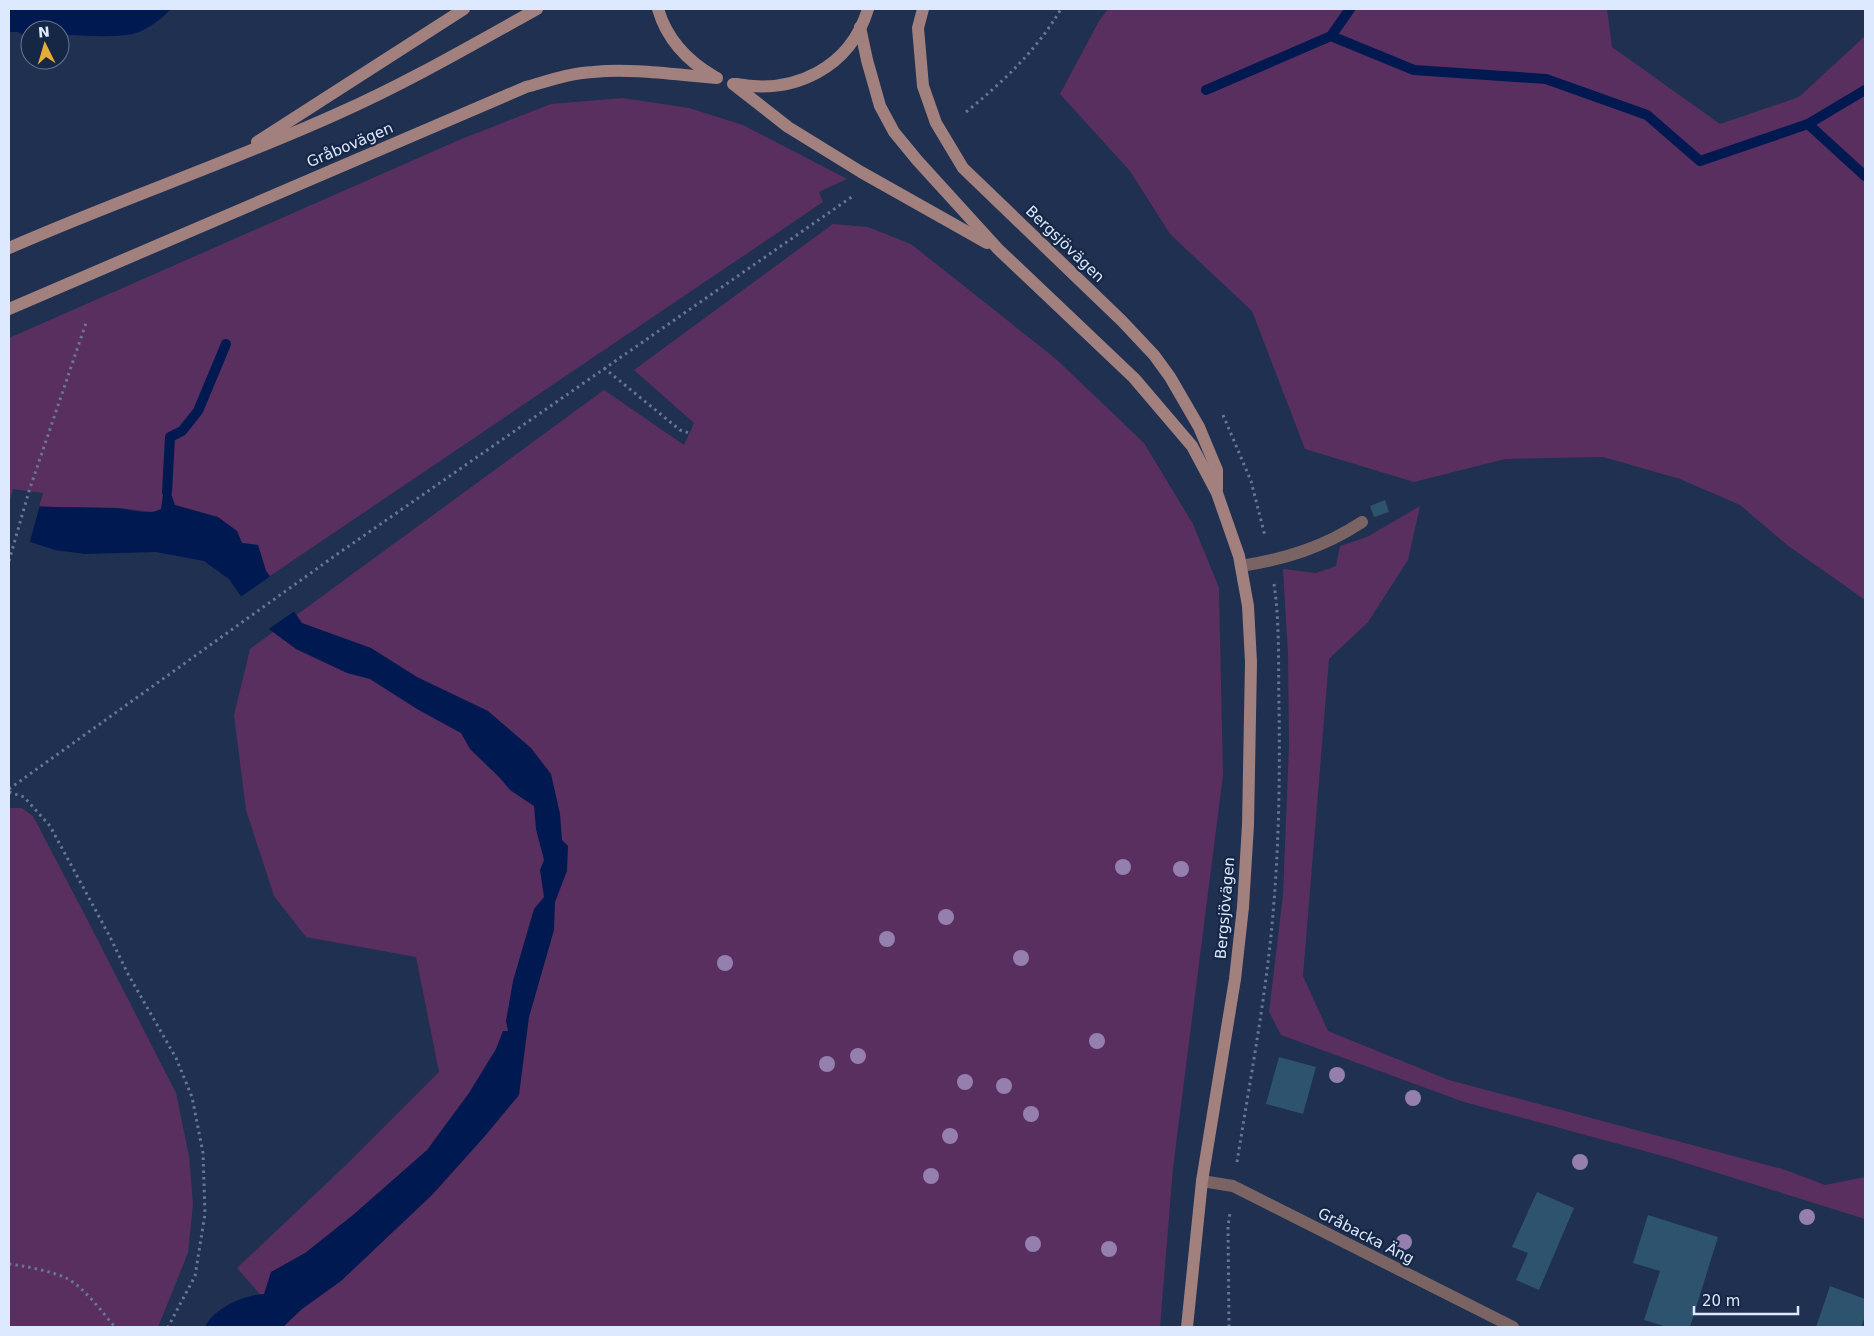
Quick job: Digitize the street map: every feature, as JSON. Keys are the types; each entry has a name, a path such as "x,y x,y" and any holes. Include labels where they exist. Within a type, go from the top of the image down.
{"main road":[{"path":"227,161 464,9"},
{"path":"9,248 60,225 227,161 340,113 459,53 537,9"},
{"name":"Gråbovägen","path":"658,9 667,31 676,44 698,66 717,78 733,84 763,88 797,82 813,76 840,55 852,42 868,9"},
{"name":"Bergsjövägen","path":"923,9 918,28 923,86 936,122 947,143 963,168 1122,321 1154,355 1170,377 1200,427 1217,470 1217,493"},
{"name":"Bergsjövägen","path":"860,27 880,106 894,132 998,249 1134,378 1192,446 1217,493 1239,556 1248,606 1251,662 1248,824 1244,898 1235,979 1202,1181 1188,1327"},
{"name":"Gråbovägen","path":"9,309 526,87 555,78 592,72 628,71 717,78"},
{"name":"Bergsjövägen","path":"733,84 788,127 804,137 861,172 998,249"}],"lane":[{"path":"1241,566 1295,554 1340,536 1362,522"},
{"name":"Gråbacka Äng","path":"1202,1181 1233,1186 1513,1327"}],"path":[{"path":"966,112 1004,81 1034,49 1061,9"},
{"path":"9,790 336,555 859,192"},
{"path":"9,561 29,491 88,320"},
{"path":"604,368 680,430 689,433"},
{"path":"1222,413 1251,481 1268,545 1277,608 1279,731 1278,828 1273,914 1267,967 1228,1226 1229,1327"},
{"path":"9,790 24,796 50,826 128,974 176,1058 192,1097 203,1152 205,1214 195,1276 168,1327"},
{"path":"9,1264 25,1266 66,1278 92,1300 115,1327"}],"shaded area":[{"path":"1108,9 1607,9 1612,47 1720,124 1799,97 1865,36 1865,600 1787,545 1740,505 1680,479 1603,457 1505,459 1414,482 1305,449 1252,311 1170,234 1130,171 1060,94 1099,21"},
{"path":"623,98 689,108 743,125 847,179 819,192 823,202 270,576 266,571 258,545 242,543 237,531 175,505 171,494 161,509 154,512 118,508 39,507 43,493 13,489 9,504 9,338 459,140 551,104"},
{"path":"833,224 868,227 911,244 1056,359 1144,443 1193,524 1219,588 1223,775 1173,1168 1160,1327 283,1327 286,1324 237,1268 348,1163 439,1072 416,957 306,937 274,896 246,810 234,715 250,649 604,390 684,445 694,423 634,370"},
{"path":"1420,506 1408,560 1368,622 1329,659 1303,976 1328,1031 1449,1080 1786,1170 1825,1185 1865,1177 1865,1219 1670,1158 1464,1102 1281,1035 1269,1012 1283,895 1289,746 1288,654 1283,569 1316,573 1336,566 1340,546 1367,537"},
{"path":"9,808 22,808 33,816 176,1093 189,1156 193,1204 188,1253 158,1327 9,1327"}],"water":[{"path":"9,9 171,9 148,28 132,34 70,35 70,20 20,20 20,33 9,32"},
{"path":"170,478 171,494 175,505 218,517 237,531 242,543 258,545 266,571 302,623 371,648 417,677 488,711 531,748 551,774 560,814 562,840 568,846 567,871 555,902 554,930 529,1017 519,1095 432,1195 341,1281 302,1309 283,1327 205,1327 209,1320 222,1308 248,1297 264,1294 271,1272 305,1253 353,1215 427,1150 469,1093 496,1049 503,1031 508,1031 506,1021 513,981 534,909 544,897 540,870 544,860 536,829 534,806 510,790 470,749 461,733 417,709 370,679 347,673 296,649 258,621 229,579 204,561 156,552 85,554 55,550 9,535 9,504 49,507 116,508 151,512 161,509 165,481"}],"pier":[{"path":"10,501 40,505 29,545 9,538"},
{"path":"272,575 296,610 266,631 256,623 239,598"}],"building":[{"path":"1385,500 1389,512 1374,517 1370,506"},
{"path":"1279,1057 1316,1067 1303,1114 1266,1104"},
{"path":"1537,1192 1574,1208 1539,1290 1516,1280 1528,1253 1512,1247"},
{"path":"1648,1215 1718,1237 1690,1327 1667,1327 1644,1320 1660,1271 1633,1263"},
{"path":"1830,1286 1865,1299 1865,1316 1861,1327 1816,1327"}],"waterway":[{"path":"1206,90 1331,36 1350,9"},
{"path":"1331,36 1414,70 1546,79 1647,115 1700,161 1808,124 1865,90"},
{"path":"1808,124 1865,176"},
{"path":"167,492 170,437 182,431 198,411 226,344"}]}
